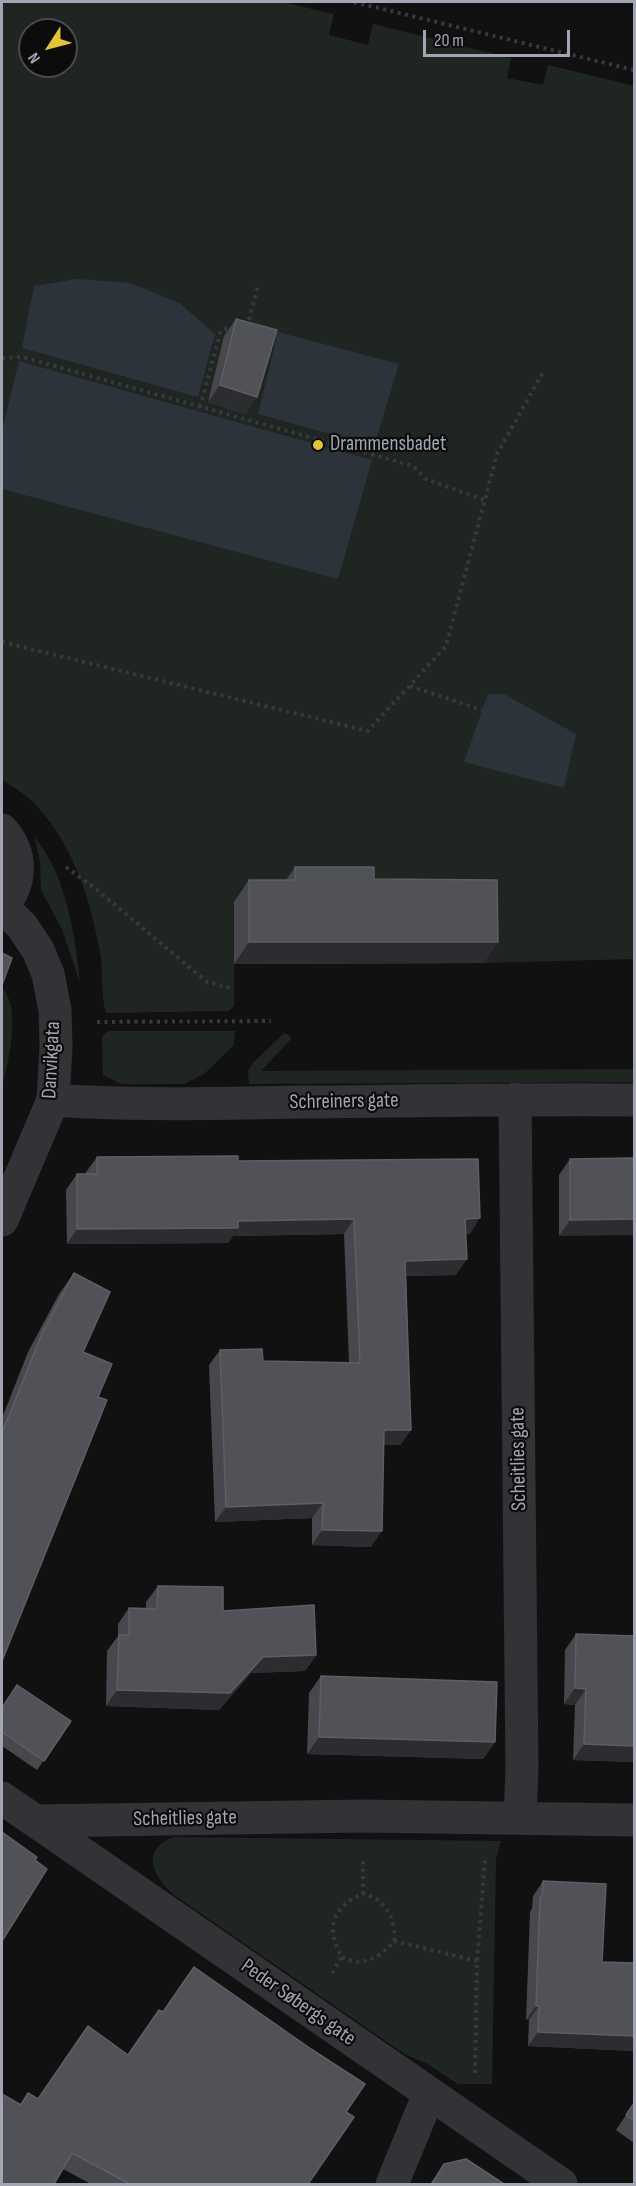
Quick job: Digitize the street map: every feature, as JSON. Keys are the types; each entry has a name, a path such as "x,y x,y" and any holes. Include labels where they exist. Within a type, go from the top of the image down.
{"street":[{"name":"Danvikgata","path":"2,830 13,846 18,861 18,878 12,893 2,907 22,926 38,950 48,974 56,1028 53,1100 2,1220"},
{"name":"Schreiners gate","path":"53,1100 201,1105 516,1099 634,1100"},
{"name":"Scheitlies gate","path":"516,1099 522,1769 520,1818"},
{"path":"2,1798 35,1821"},
{"name":"Scheitlies gate","path":"35,1821 363,1816 634,1820"},
{"name":"Peder Søbergs gate","path":"35,1821 561,2184"},
{"path":"392,2184 429,2094"}],"path":[{"path":"354,2 634,70"},
{"path":"246,330 258,286"},
{"path":"200,407 220,333 225,329 239,333"},
{"path":"2,358 22,357 413,466 426,479 484,500"},
{"path":"2,642 368,731 446,646 497,454 543,372"},
{"path":"410,686 482,710"},
{"path":"66,867 96,889 207,982 234,989"},
{"path":"96,1022 271,1021"},
{"path":"363,1816 363,1894"},
{"path":"474,2077 477,1961 485,1851"},
{"path":"363,1894 375,1898 392,1917 394,1941 383,1953 369,1960 355,1962 342,1957 333,1940 333,1919 348,1902 363,1894"},
{"path":"394,1941 477,1961"},
{"path":"307,2010 342,1957"}],"shaded area":[{"name":"Drammensbadet","path":"2,2 282,2 334,14 329,35 368,45 373,24 511,58 507,78 543,85 548,65 634,86 634,959 483,963 234,902 234,1006 228,1011 106,1013 103,1001 101,958 92,917 79,876 71,857 49,820 23,794 2,780"},
{"path":"77,279 130,283 179,303 215,334 198,397 22,348 34,286"},
{"path":"278,332 399,364 374,446 258,414"},
{"path":"19,361 372,460 338,579 2,489 2,430"},
{"path":"488,694 504,694 576,734 564,788 464,762"},
{"path":"34,836 52,864 60,882 74,939 80,983 62,929 41,890 40,861"},
{"path":"2,988 11,1008 12,1036 2,1088"},
{"path":"109,1031 235,1031 234,1045 204,1074 184,1084 121,1084 103,1075 102,1036"},
{"path":"284,1033 291,1039 261,1071 634,1069 634,1082 249,1084 248,1072 251,1065"},
{"path":"173,1837 501,1841 496,1859 492,2084 458,2084 426,2063 406,2055 174,1895 161,1880 153,1864 156,1849"}],"building":[{"path":"236,319 277,330 257,397 220,385"},
{"path":"295,867 374,867 374,879 497,880 498,942 249,942 249,880 295,880"},
{"path":"2,953 12,958 2,985"},
{"path":"238,1156 238,1161 478,1159 480,1218 465,1219 467,1259 405,1261 411,1430 384,1430 382,1531 322,1530 323,1503 226,1507 220,1350 262,1349 263,1361 360,1363 354,1219 238,1221 238,1228 77,1229 77,1174 97,1174 97,1157"},
{"path":"633,1158 634,1219 570,1220 570,1159"},
{"path":"74,1273 110,1292 83,1352 112,1364 98,1397 107,1400 2,1661 2,1433 43,1331"},
{"path":"158,1586 223,1587 223,1611 314,1605 316,1655 263,1657 230,1693 117,1690 119,1635 129,1635 129,1608 157,1609"},
{"path":"576,1634 634,1636 634,1746 584,1744 586,1689 575,1688"},
{"path":"321,1676 497,1682 495,1742 319,1737"},
{"path":"17,1685 71,1721 44,1761 2,1732 2,1708"},
{"path":"2,1832 37,1857 35,1860 47,1869 2,1941"},
{"path":"543,1881 606,1884 602,1962 634,1963 634,2036 538,2032 539,2006 536,2006 540,1897 542,1897"},
{"path":"194,1967 365,2084 346,2112 354,2117 308,2184 130,2184 72,2153 54,2184 2,2184 2,2094 21,2105 28,2093 38,2099 88,2026 128,2055 159,2010 163,2012"},
{"path":"634,2103 634,2121 626,2115"},
{"path":"466,2159 504,2184 432,2184 444,2164"}],"place":[{"name":"Drammensbadet","path":"318,445"}]}
